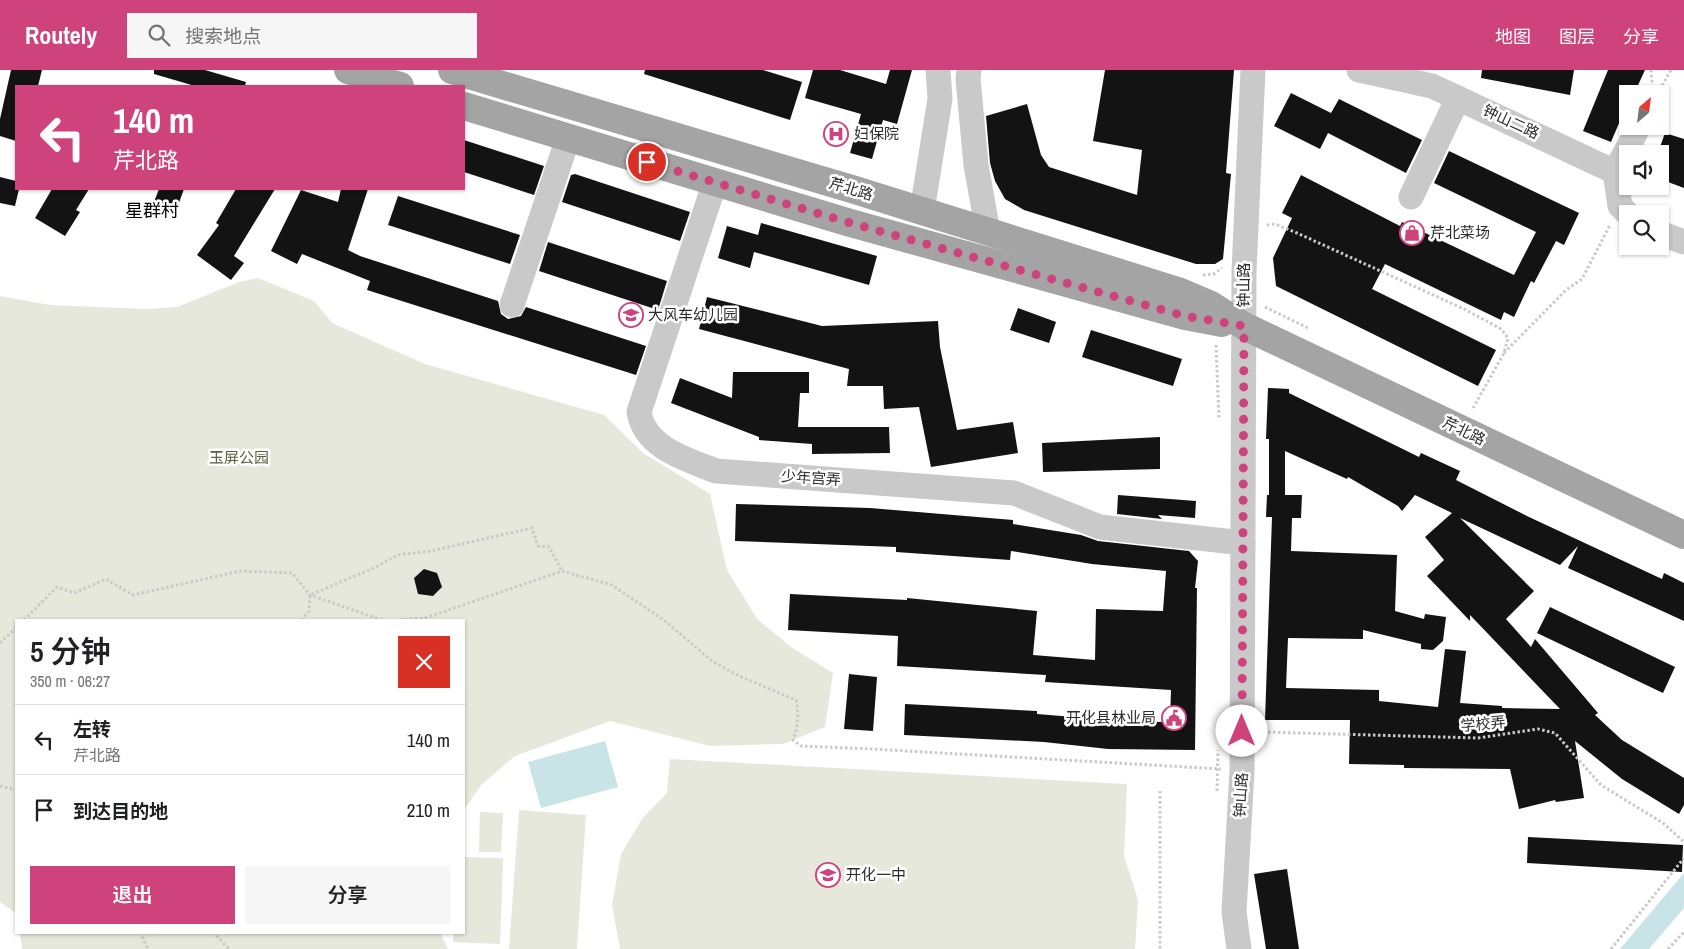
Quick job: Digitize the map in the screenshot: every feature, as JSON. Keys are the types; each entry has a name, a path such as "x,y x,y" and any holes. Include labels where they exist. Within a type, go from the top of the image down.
{"main road":[{"path":"348,70 397,85"},
{"name":"芹北路","path":"452,70 855,190 1178,291 1210,305 1244,326 1466,414 1684,536"},
{"name":"芹北路","path":"465,106 847,222 1203,320 1244,326"}],"street":[{"path":"922,211 940,99 938,70"},
{"path":"969,70 968,79 976,165 988,232"},
{"name":"钟山路","path":"1239,949 1234,912 1242,771 1245,233 1253,70"},
{"name":"钟山二路","path":"1359,70 1432,86 1615,172"},
{"path":"1411,197 1458,98"},
{"path":"1623,205 1615,172 1634,135"},
{"path":"512,304 568,138"},
{"name":"少年宫弄","path":"715,182 639,412 646,434 677,456 716,470 1014,493 1100,527 1243,543"},
{"path":"847,222 855,190"},
{"path":"1669,236 1684,242"}],"path":[{"path":"1651,70 1652,85"},
{"path":"1662,85 1671,70"},
{"path":"1466,414 1504,354 1566,290 1582,279 1619,218"},
{"path":"1245,233 1263,225 1275,224 1464,309 1501,329 1508,338 1504,354"},
{"path":"1260,301 1264,307 1316,332"},
{"path":"1466,414 1481,412"},
{"path":"310,595 376,567 397,555 431,551 532,528 538,546 549,547 562,571"},
{"path":"25,619 57,587 74,593 106,579 133,595 240,571 292,573 310,595 379,619"},
{"path":"424,619 562,571 612,585 665,621 712,661 739,676 796,700 798,711 797,729 793,740 801,746 872,748 1242,771"},
{"path":"302,619 309,611 310,595"},
{"path":"0,643 15,629"},
{"name":"学校弄","path":"1242,731 1478,738 1538,729 1555,733 1601,785 1663,823 1684,842"},
{"path":"0,786 15,790"},
{"path":"1160,791 1160,949"},
{"path":"1611,949 1684,858"},
{"path":"1668,949 1684,932"},
{"path":"141,934 148,949"},
{"path":"215,934 229,949"}],"green space":[{"name":"玉屏公园","path":"258,278 314,301 332,323 425,364 604,415 643,453 710,494 727,570 757,619 791,647 833,673 825,727 783,744 710,746 610,721 515,756 481,785 465,809 465,619 15,619 15,912 0,902 0,296 50,305 145,309 177,307 239,282"},
{"name":"开化一中","path":"670,759 1127,784 1124,856 1138,900 1135,949 620,949 612,905 621,854 642,819 667,793"},
{"path":"519,810 586,815 577,949 509,949"},
{"path":"480,812 503,813 501,852 479,852"},
{"path":"465,857 503,858 500,944 453,942 453,934 465,934"},
{"path":"20,934 441,934 448,949 22,949"}],"water":[{"path":"605,741 618,787 541,808 528,762"},
{"path":"1684,873 1684,908 1649,949 1620,949"}],"building":[{"path":"11,70 42,70 38,85 15,85 15,141 0,136 0,119"},
{"path":"154,70 205,70 246,82 245,85 192,85 154,74"},
{"path":"645,70 763,70 802,82 790,120 644,74"},
{"path":"813,70 840,70 886,84 890,70 912,70 897,124 883,120 872,159 850,153 861,114 805,98"},
{"path":"1105,70 1234,70 1226,173 1231,174 1223,259 1215,264 1196,264 1024,210 1005,199 995,181 990,163 986,116 1027,104 1041,155 1049,167 1137,195 1142,150 1093,141"},
{"path":"1482,70 1574,70 1570,95 1481,78"},
{"path":"1608,70 1645,70 1638,85 1619,85 1619,123 1611,142 1583,131"},
{"path":"1291,93 1331,113 1339,99 1422,140 1406,173 1328,133 1320,149 1274,126"},
{"path":"1669,134 1684,139 1684,188 1669,182 1669,145 1661,145 1664,135"},
{"path":"465,140 544,166 534,195 465,172"},
{"path":"1449,151 1579,213 1564,245 1556,241 1534,283 1531,281 1514,317 1504,312 1501,320 1385,264 1372,289 1496,350 1478,386 1276,286 1273,258 1292,218 1282,213 1301,175 1400,226 1402,222 1514,275 1536,232 1434,183"},
{"path":"575,174 690,212 680,241 562,202 571,175"},
{"path":"0,177 15,181 15,190 19,190 15,206 0,203"},
{"path":"51,190 88,190 76,210 80,212 65,236 35,218"},
{"path":"159,190 184,190 176,211 154,202"},
{"path":"235,190 274,190 234,256 244,263 231,280 197,255 219,225 216,223"},
{"path":"301,190 338,202 341,190 368,190 348,250 360,256 498,301 501,314 508,319 521,316 526,307 646,346 636,375 367,290 370,281 302,254 297,264 271,251"},
{"path":"398,196 520,235 510,264 388,225"},
{"path":"761,223 877,256 869,285 754,252 750,268 718,258 727,226 758,235"},
{"path":"548,242 667,281 658,310 539,271"},
{"path":"707,297 822,326 938,321 940,347 957,430 1013,422 1018,453 931,467 919,407 884,409 883,386 847,386 849,369 699,329"},
{"path":"1018,308 1056,322 1049,343 1010,330"},
{"path":"1091,330 1182,359 1173,386 1082,357"},
{"path":"733,372 809,372 809,393 800,393 798,427 889,427 890,453 812,454 812,444 759,440 759,437 671,403 680,378 732,398"},
{"path":"1268,388 1289,389 1289,393 1419,457 1421,453 1460,471 1456,480 1529,517 1662,579 1664,573 1684,583 1684,621 1568,568 1578,546 1560,565 1460,518 1534,591 1506,619 1531,647 1535,639 1598,713 1595,715 1622,740 1684,778 1684,805 1679,814 1622,779 1575,741 1584,798 1556,802 1555,800 1519,809 1510,769 1404,768 1404,765 1349,764 1350,720 1265,720 1272,517 1266,517 1267,495 1269,495 1269,439 1266,439","holes":["1285,451 1347,479 1348,477 1398,506 1402,511 1415,495 1452,513 1425,537 1444,560 1427,576 1470,621 1470,615 1560,709 1502,708 1502,706 1460,703 1466,651 1445,649 1438,707 1379,701 1379,690 1286,688 1288,638 1363,639 1363,630 1421,644 1421,649 1433,650 1443,641 1446,617 1425,614 1424,619 1395,611 1397,555 1291,551 1292,518 1301,518 1302,495 1285,495"]},
{"path":"1160,437 1160,469 1043,472 1042,443"},
{"path":"1118,495 1196,501 1195,518 1158,515 1162,519 1117,514"},
{"path":"736,504 870,508 1013,520 1013,524 1081,535 1098,541 1189,551 1198,561 1195,588 1197,588 1195,750 1108,749 1044,742 904,735 905,704 1037,711 1037,714 1086,718 1086,721 1170,722 1171,690 1045,682 1046,675 897,666 898,636 788,630 790,594 907,600 907,598 1037,611 1033,655 1095,660 1096,609 1163,611 1166,571 1092,564 1011,551 1010,560 896,552 896,547 735,541"},
{"path":"424,569 437,573 442,587 433,596 418,594 414,578"},
{"path":"1550,607 1675,667 1663,693 1537,633"},
{"path":"849,674 877,677 873,731 844,729"},
{"path":"1528,837 1683,845 1682,872 1527,863"},
{"path":"1287,869 1299,949 1266,949 1254,874"}],"place":[{"name":"妇保院","path":"836,134"},
{"name":"芹北菜场","path":"1412,233"},
{"name":"大风车幼儿园","path":"631,315"},
{"name":"开化县林业局","path":"1174,718"},
{"name":"开化一中","path":"828,875"}],"district":[{"name":"星群村","path":"152,211"}],"route":[{"path":"647,162 847,222 1185,316 1244,326 1242,731"}]}
